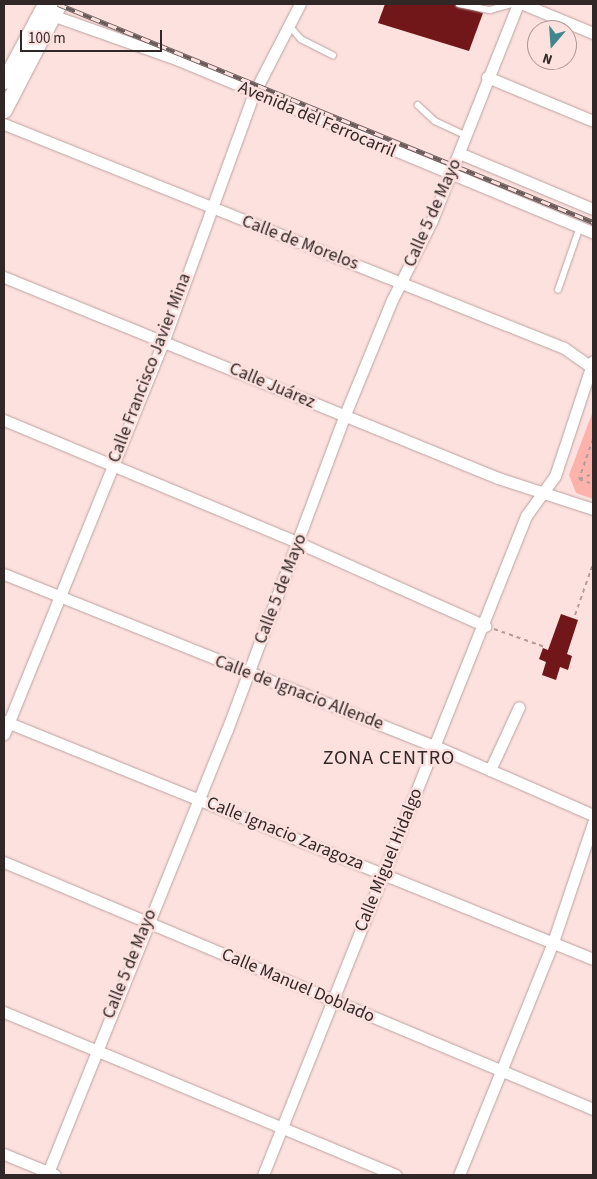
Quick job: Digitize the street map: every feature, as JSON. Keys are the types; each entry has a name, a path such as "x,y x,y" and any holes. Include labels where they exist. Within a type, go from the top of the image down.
{"main road":[{"path":"4,81 49,8"},
{"path":"4,110 49,8"}],"street":[{"name":"Calle Francisco Javier Mina","path":"4,734 6,721 60,598 112,464 164,340 210,208 254,93 300,4"},
{"name":"Calle 5 de Mayo","path":"50,1174 146,922 199,800 299,543 344,417 450,176 518,4"},
{"path":"523,4 593,34"},
{"name":"Avenida del Ferrocarril","path":"49,8 450,176 593,232"},
{"path":"488,77 593,121"},
{"name":"Calle de Morelos","path":"4,124 564,348 593,366"},
{"path":"459,153 593,209"},
{"name":"Calle Juárez","path":"4,277 164,340 344,417 542,492 593,509"},
{"name":"Calle Miguel Hidalgo","path":"263,1175 330,1000 385,875 526,516 555,476 593,366"},
{"path":"4,420 299,543 484,626"},
{"name":"Calle de Ignacio Allende","path":"4,574 248,674 435,746 593,815"},
{"path":"490,770 519,707"},
{"name":"Calle Ignacio Zaragoza","path":"6,721 593,959"},
{"path":"458,1175 500,1068 553,942 593,823"},
{"name":"Calle Manuel Doblado","path":"4,862 330,1000 500,1068 593,1109"},
{"path":"4,1012 280,1130 395,1175"},
{"path":"4,1154 50,1174"}],"lane":[{"path":"459,4 490,10 512,4"},
{"path":"289,25 301,39 333,55"},
{"path":"418,105 435,121 466,135"},
{"path":"558,290 580,227"}],"path":[{"path":"579,479 593,439"},
{"path":"579,479 593,474"},
{"path":"579,479 593,484"},
{"path":"576,615 593,564"},
{"path":"484,626 545,647"}],"shaded area":[{"path":"593,411 593,499 576,493 569,475"}],"building":[{"path":"385,4 454,4 483,13 469,51 378,23"},
{"path":"561,614 578,620 567,654 572,656 568,670 560,667 556,680 542,675 546,662 539,659 543,648 548,650"}],"railway":[{"path":"58,4 593,222"}],"district":[{"name":"ZONA CENTRO","path":"389,758"}]}
